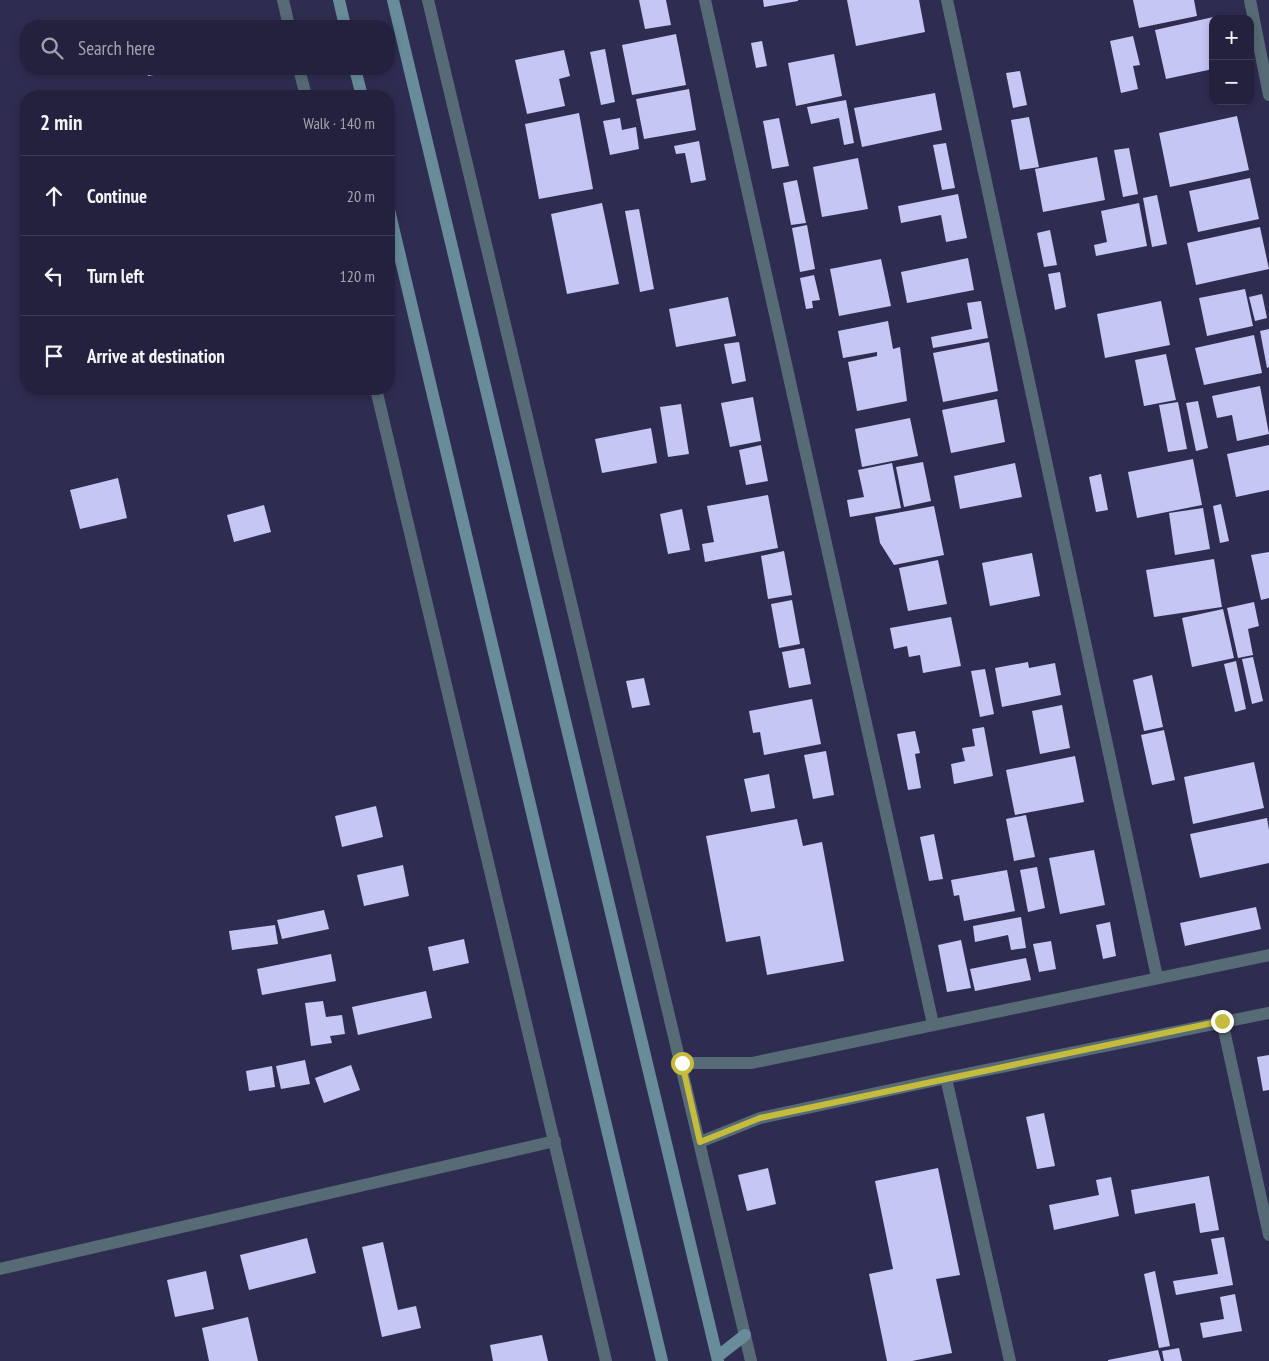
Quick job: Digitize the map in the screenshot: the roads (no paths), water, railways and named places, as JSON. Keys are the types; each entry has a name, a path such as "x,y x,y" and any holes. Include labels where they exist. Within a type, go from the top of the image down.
{"main road":[{"path":"339,0 344,20"},
{"path":"393,0 718,1359 745,1335"},
{"path":"357,75 360,90"},
{"path":"395,235 662,1361"}],"street":[{"path":"283,0 288,20"},
{"path":"428,0 752,1361"},
{"path":"705,0 933,1024"},
{"path":"947,0 1156,977"},
{"path":"1250,0 1269,95"},
{"path":"301,75 304,90"},
{"path":"377,395 606,1361"},
{"path":"682,1063 752,1063 1156,977 1269,955"},
{"path":"700,1142 760,1118 1269,1012"},
{"path":"1222,1021 1269,1235"},
{"path":"946,1078 1010,1361"},
{"path":"0,1269 555,1141"}]}
